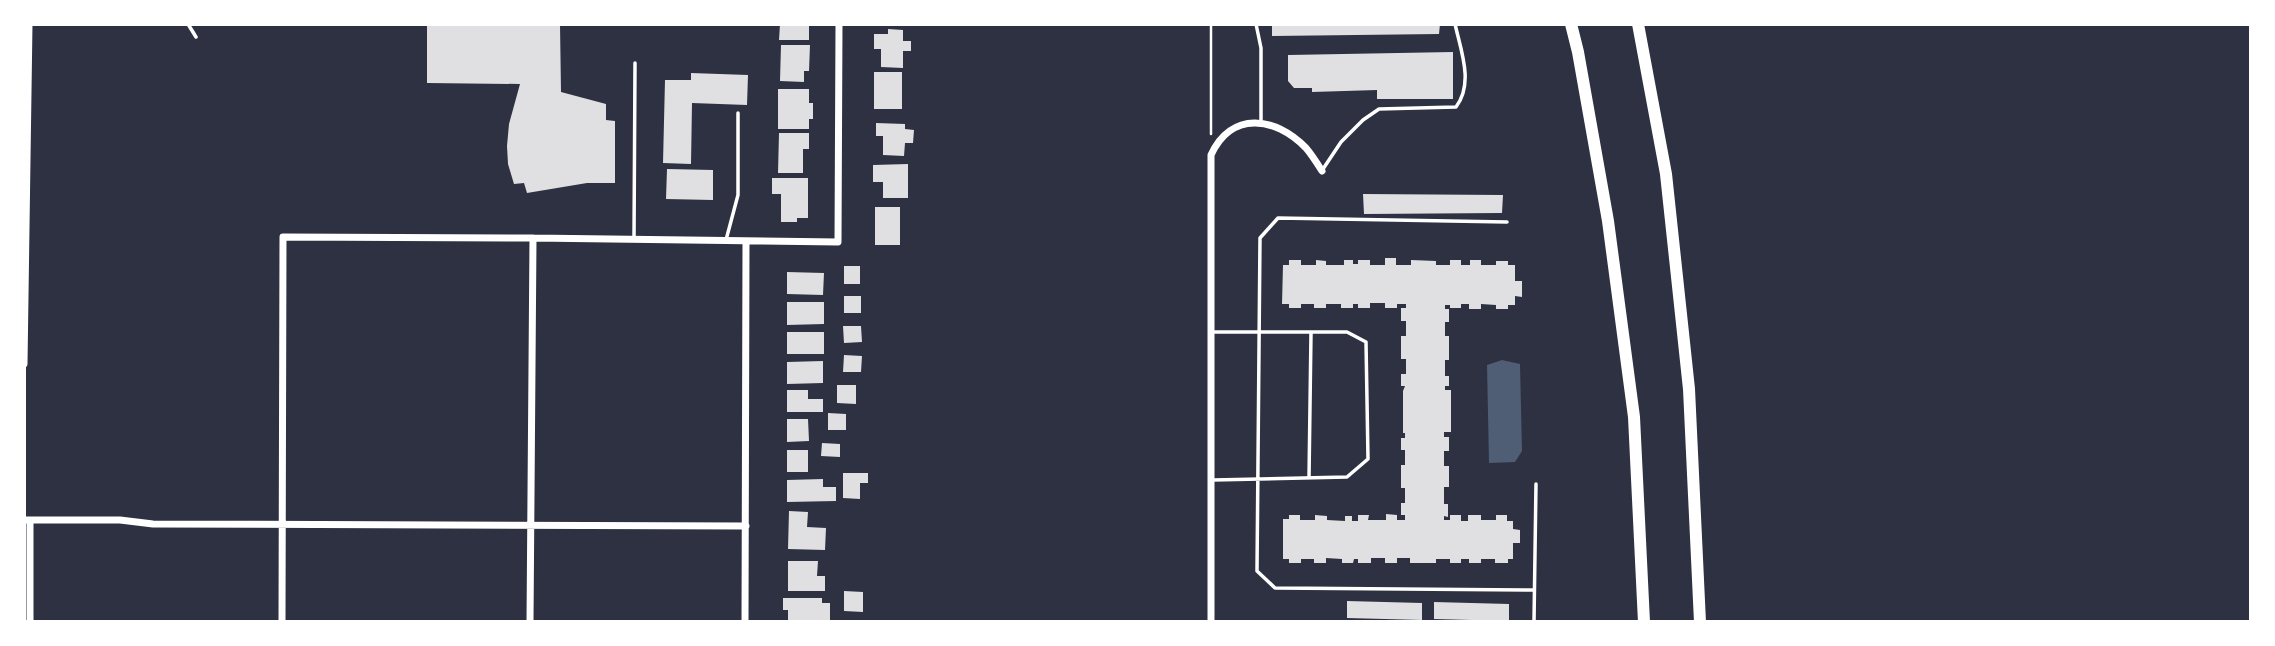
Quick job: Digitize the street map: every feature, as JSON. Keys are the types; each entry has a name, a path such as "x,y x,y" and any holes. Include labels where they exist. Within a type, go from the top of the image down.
{"highway":[{"path":"1571,24 1608,221 1632,404 1644,621"},
{"path":"1638,24 1666,174 1685,349 1700,621"}],"street":[{"path":"24,364 29,24"},
{"path":"282,621 283,237 838,242 839,24"},
{"path":"1210,621 1211,155 1221,137 1233,128 1261,122 1284,131 1295,139 1306,148 1322,171"},
{"path":"530,621 533,238"},
{"path":"746,242 746,621"},
{"path":"30,621 27,520 120,520 153,524 746,526"}],"lane":[{"path":"188,24 195,37"},
{"path":"1256,24 1261,48 1261,122"},
{"path":"1322,171 1341,142 1363,120 1379,110 1456,107 1464,97 1465,72 1455,24"},
{"path":"634,240 635,63"},
{"path":"726,242 738,195 738,113"},
{"path":"1507,222 1278,218 1260,238 1257,571 1275,588 1533,590"},
{"path":"1210,480 1347,477 1368,459 1366,342 1347,332 1211,332"},
{"path":"1310,478 1311,332"},
{"path":"1534,621 1536,484"}],"path":[{"path":"1211,24 1211,155"}],"water":[{"path":"1502,360 1520,364 1522,451 1515,462 1489,463 1487,365"}],"building":[{"path":"427,24 560,24 561,92 606,104 606,120 615,121 615,183 587,183 527,193 524,183 514,184 508,164 507,146 509,124 520,84 427,83"},
{"path":"780,24 809,24 809,40 779,40"},
{"path":"1272,24 1440,24 1439,34 1272,36"},
{"path":"888,29 903,30 903,41 911,41 911,51 903,51 903,68 881,67 881,49 874,49 874,34 888,34"},
{"path":"781,45 810,45 809,71 804,71 804,82 780,81"},
{"path":"1453,52 1453,99 1377,99 1377,90 1312,92 1312,88 1294,88 1288,81 1288,55"},
{"path":"874,72 902,72 902,109 874,109"},
{"path":"691,73 748,75 747,105 692,103 691,164 663,163 665,80 691,80"},
{"path":"778,89 809,89 809,103 813,103 813,119 809,119 809,129 778,129"},
{"path":"876,123 905,124 905,129 914,130 913,143 905,143 904,156 883,155 883,136 876,136"},
{"path":"779,133 809,133 809,149 803,149 803,173 778,173"},
{"path":"908,164 908,198 883,198 883,182 873,182 873,165"},
{"path":"667,169 713,170 713,200 666,199"},
{"path":"772,178 808,178 808,218 797,218 797,222 781,222 781,194 772,194"},
{"path":"1363,194 1503,195 1502,213 1364,214"},
{"path":"875,207 900,207 900,245 875,245"},
{"path":"1385,258 1396,258 1396,265 1411,265 1411,260 1436,261 1436,265 1450,265 1450,260 1461,260 1461,265 1470,265 1470,260 1481,260 1481,265 1496,265 1496,261 1508,261 1508,265 1515,265 1515,281 1522,281 1522,297 1515,296 1515,305 1508,305 1508,309 1496,309 1496,305 1481,304 1481,309 1469,309 1469,304 1461,304 1461,308 1445,305 1445,309 1449,309 1449,322 1445,322 1445,336 1449,336 1449,360 1445,360 1445,376 1449,376 1449,386 1445,386 1445,390 1451,390 1451,432 1444,432 1444,437 1449,437 1449,451 1444,451 1444,466 1449,466 1449,487 1444,487 1444,504 1448,504 1448,517 1444,516 1444,520 1450,520 1450,515 1461,515 1461,521 1468,521 1468,515 1481,515 1481,520 1496,520 1496,515 1507,515 1507,521 1513,521 1513,529 1520,530 1520,543 1513,543 1513,559 1508,559 1508,563 1495,563 1495,559 1481,559 1481,563 1469,563 1469,559 1461,559 1461,563 1450,563 1450,559 1436,559 1436,563 1410,563 1410,558 1397,558 1397,563 1385,563 1385,558 1371,558 1371,563 1358,563 1358,559 1354,559 1353,563 1342,563 1342,559 1326,558 1326,563 1301,559 1301,563 1289,563 1289,559 1283,559 1283,519 1289,519 1289,515 1300,515 1300,520 1315,520 1315,515 1327,516 1327,520 1345,521 1345,516 1352,516 1352,521 1358,521 1358,515 1369,515 1368,520 1386,520 1386,514 1397,515 1397,520 1405,520 1405,515 1401,515 1401,503 1405,503 1405,488 1401,488 1401,465 1405,465 1405,450 1401,450 1401,438 1405,438 1405,386 1401,386 1401,374 1406,374 1406,359 1401,359 1401,336 1406,336 1406,321 1401,321 1401,308 1406,308 1406,304 1397,304 1397,308 1385,308 1385,303 1370,303 1370,308 1358,308 1358,304 1353,304 1353,308 1341,308 1341,304 1326,304 1326,308 1314,308 1314,304 1301,304 1301,308 1289,308 1289,304 1282,304 1283,265 1289,265 1289,260 1301,260 1301,265 1316,265 1316,260 1326,261 1326,265 1344,265 1344,260 1353,260 1353,264 1358,264 1358,260 1370,260 1370,265 1385,265"},
{"path":"844,266 860,266 860,284 844,284"},
{"path":"787,272 824,273 823,295 787,294"},
{"path":"844,296 861,296 861,313 844,313"},
{"path":"787,302 824,302 824,324 787,325"},
{"path":"843,326 861,326 862,342 844,343"},
{"path":"787,332 824,332 824,354 787,354"},
{"path":"844,355 862,356 861,372 843,372"},
{"path":"823,361 823,383 787,384 787,362"},
{"path":"837,385 856,385 856,404 837,403"},
{"path":"787,390 808,390 808,399 823,399 823,412 787,412"},
{"path":"828,413 846,414 846,430 828,430"},
{"path":"787,419 808,419 809,441 787,442"},
{"path":"822,443 840,444 840,457 821,456"},
{"path":"787,450 808,450 808,472 787,472"},
{"path":"843,473 868,473 868,483 860,483 860,499 843,498"},
{"path":"823,479 823,487 836,487 836,501 787,502 787,480"},
{"path":"789,511 808,512 807,527 826,528 825,550 788,549"},
{"path":"788,561 818,561 817,576 825,576 825,591 788,591"},
{"path":"844,591 863,592 863,612 844,611"},
{"path":"783,598 822,598 822,603 830,603 830,621 788,621 788,610 783,610"},
{"path":"1347,601 1422,603 1422,620 1347,618"},
{"path":"1434,602 1509,604 1509,621 1434,619"}]}
